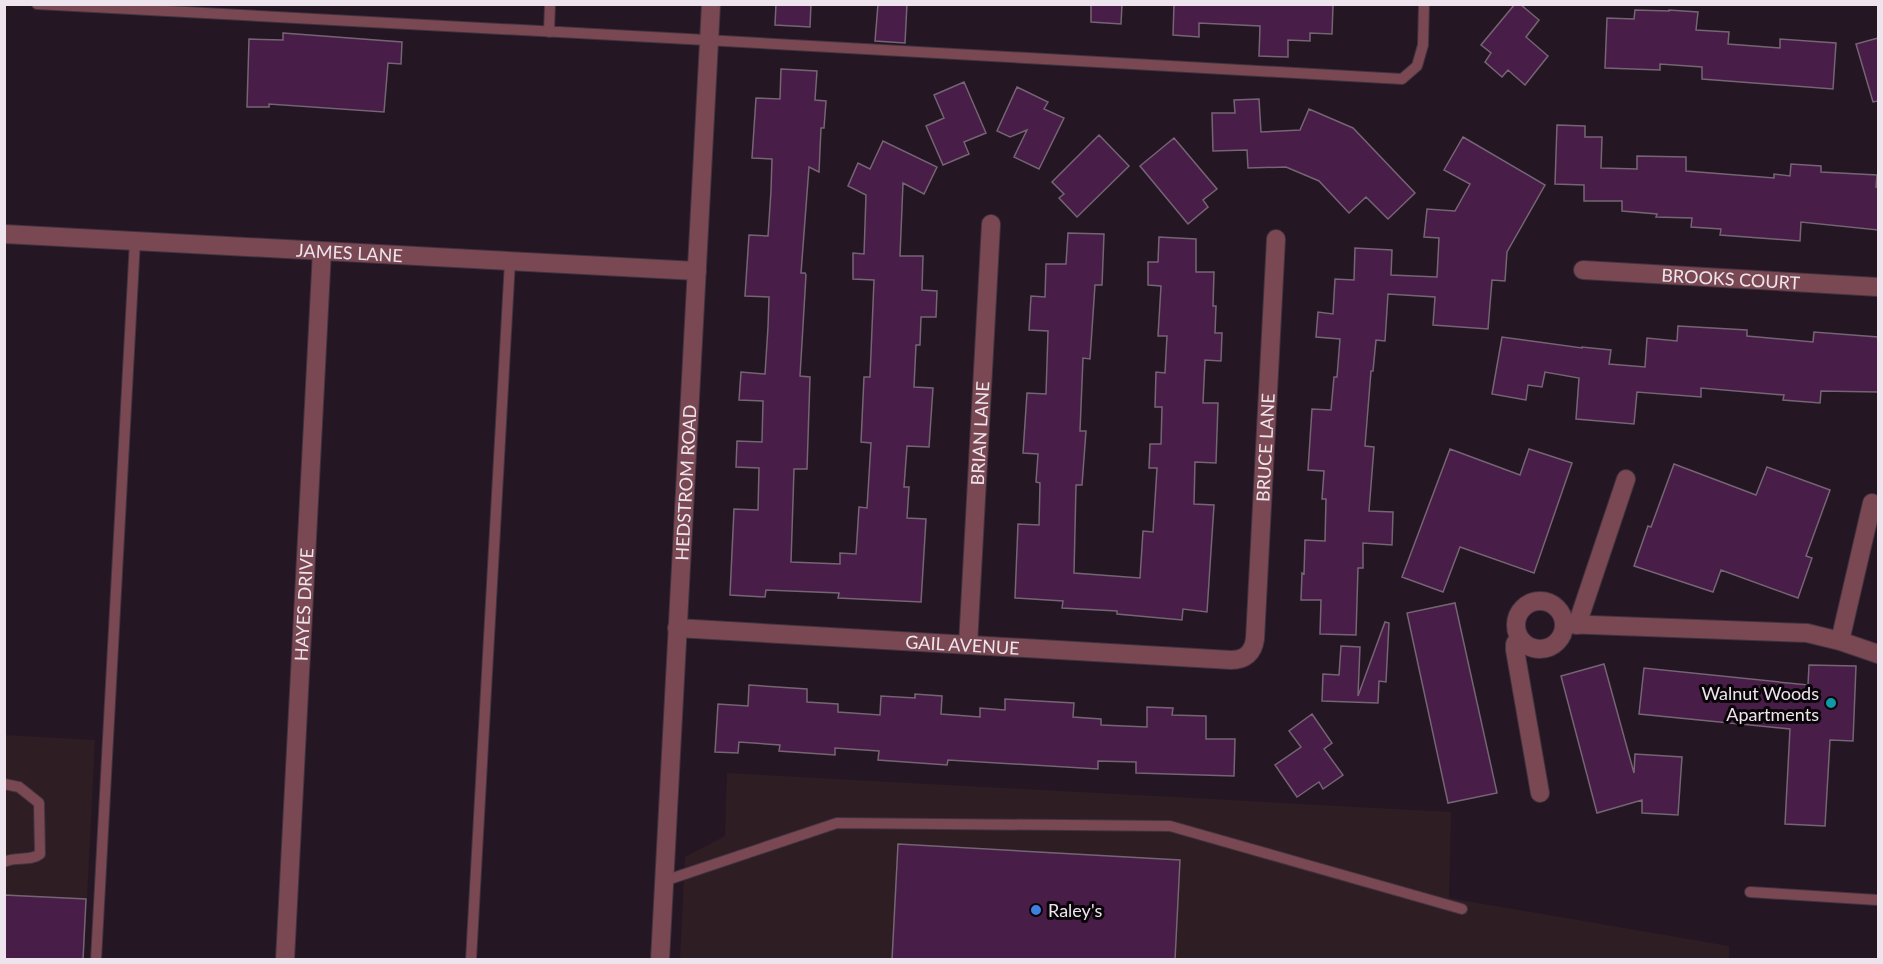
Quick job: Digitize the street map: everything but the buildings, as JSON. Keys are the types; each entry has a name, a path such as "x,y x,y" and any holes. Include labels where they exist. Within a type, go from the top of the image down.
{"street":[{"name":"HEDSTROM ROAD","path":"660,960 711,4"},
{"name":"BRIAN LANE","path":"968,645 991,224"},
{"name":"JAMES LANE","path":"4,234 696,271"},
{"name":"BRUCE LANE","path":"1247,655 1255,639 1276,239"},
{"name":"HAYES DRIVE","path":"285,960 322,251"},
{"name":"BROOKS COURT","path":"1582,270 1878,286"},
{"path":"1626,479 1570,624 1559,640 1546,648 1531,648 1524,644 1516,631 1518,615 1528,603 1544,601 1558,609 1570,624 1807,633 1878,654"},
{"path":"1840,641 1872,503"},
{"name":"GAIL AVENUE","path":"677,627 1231,660 1247,655"},
{"path":"1519,638 1515,644 1515,651 1540,793"}],"lane":[{"path":"37,4 1402,80 1417,66 1423,45 1424,4"},
{"path":"549,32 550,4"},
{"path":"96,960 135,241"},
{"path":"471,960 510,261"},
{"path":"4,784 19,787 39,803 40,854 34,859 12,858 4,862"},
{"path":"664,881 837,823 1170,826 1462,909"},
{"path":"1750,892 1878,900"}],"shaded area":[{"path":"4,735 95,740 84,959 5,959"},
{"path":"727,773 1451,812 1449,898 1729,946 1729,960 680,960 685,857 725,836"}],"place":[{"name":"Walnut Woods Apartments","path":"1831,703"},
{"name":"Raley's","path":"1036,910"}]}
